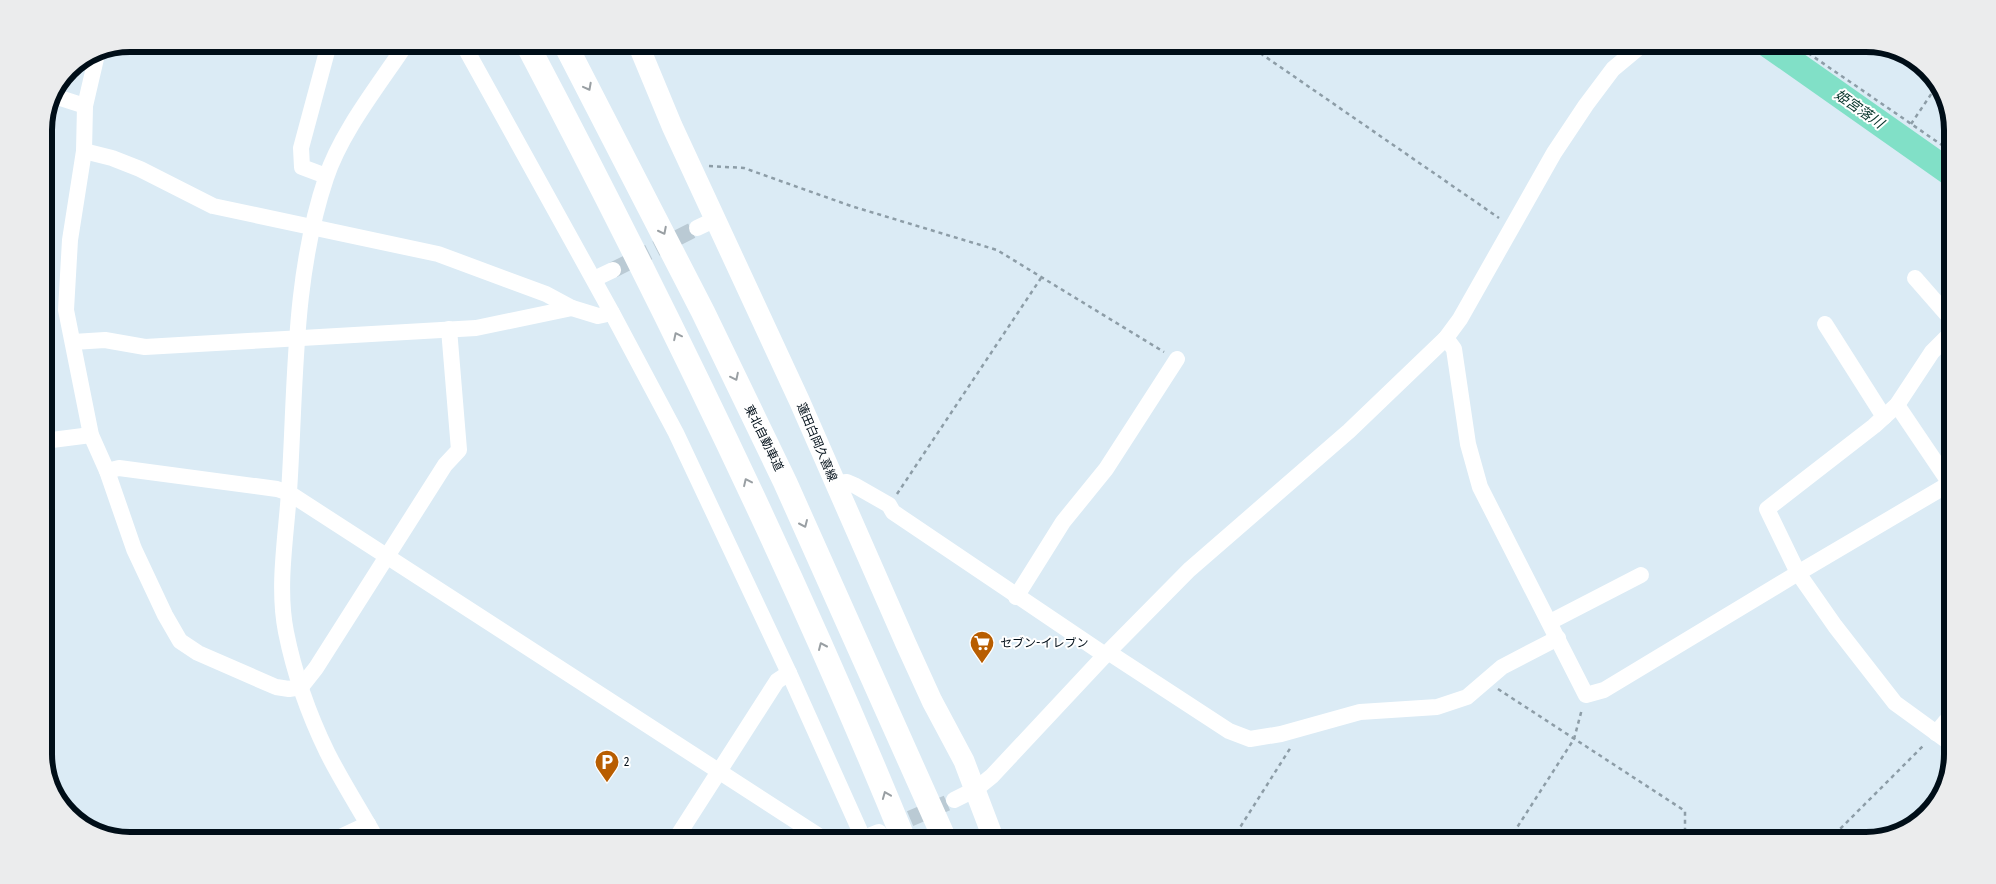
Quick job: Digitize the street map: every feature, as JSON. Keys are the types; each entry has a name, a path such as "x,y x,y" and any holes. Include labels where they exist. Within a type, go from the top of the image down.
{"highway":[{"path":"530,52 652,284 730,445 859,729 901,832"},
{"name":"東北自動車道","path":"569,52 704,312 785,482 941,832"}],"main road":[{"name":"蓮田白岡久喜線","path":"641,52 906,644 976,789 991,832"}],"street":[{"path":"326,176 302,167 300,160 327,52"},
{"path":"372,832 327,751 301,687 286,630 283,579 303,274 311,227 326,176 346,135 401,52"},
{"path":"467,52 594,279 676,433 867,832"},
{"path":"954,800 976,789 992,776 1107,653 1189,570 1349,431 1446,338 1460,319 1554,153 1613,69 1633,52"},
{"path":"95,61 85,106 84,151 70,240 66,310 92,434 134,549 165,615 180,641 198,653 276,687 289,689 301,687 445,465 459,450 450,329"},
{"path":"60,98 85,106"},
{"path":"84,151 140,168 213,206 438,254 546,294 572,308 598,316 612,313"},
{"path":"697,228 716,219"},
{"path":"594,279 613,270"},
{"path":"1915,278 1943,310"},
{"path":"73,342 105,340 145,347 476,328 572,308"},
{"path":"1825,324 1884,417"},
{"path":"1446,338 1454,349 1468,444 1480,487 1586,695 1604,690 1944,486"},
{"path":"1943,341 1932,352 1897,405 1767,509 1798,573 1835,626 1896,703 1943,731"},
{"path":"1016,597 1063,522 1106,469 1177,359"},
{"path":"1897,405 1944,475"},
{"path":"53,440 92,434"},
{"path":"107,471 119,468 277,489 289,493 812,832"},
{"path":"836,484 847,482 889,505 893,512 1016,597 1229,731 1250,738 1281,734 1303,726 1360,712 1438,707 1467,696 1502,667 1558,638"},
{"path":"1550,622 1641,575"},
{"path":"680,832 720,773 777,681 789,673"},
{"path":"351,832 368,824"}],"path":[{"path":"1259,52 1513,226"},
{"path":"1807,52 1943,146"},
{"path":"1911,124 1933,92"},
{"path":"693,170 710,166 744,168 851,206 997,250 1177,359"},
{"path":"889,505 1041,277"},
{"path":"1486,682 1685,811 1685,832"},
{"path":"1514,832 1574,739 1586,695"},
{"path":"1237,832 1303,726"},
{"path":"1837,832 1943,731"}],"waterway":[{"name":"姫宮落川","path":"1778,52 1943,168"}],"tunnel":[{"path":"613,270 697,228"},
{"path":"888,828 954,800"}],"place":[{"name":"セブン-イレブン","path":"982,664"},
{"name":"2","path":"607,783"}]}
